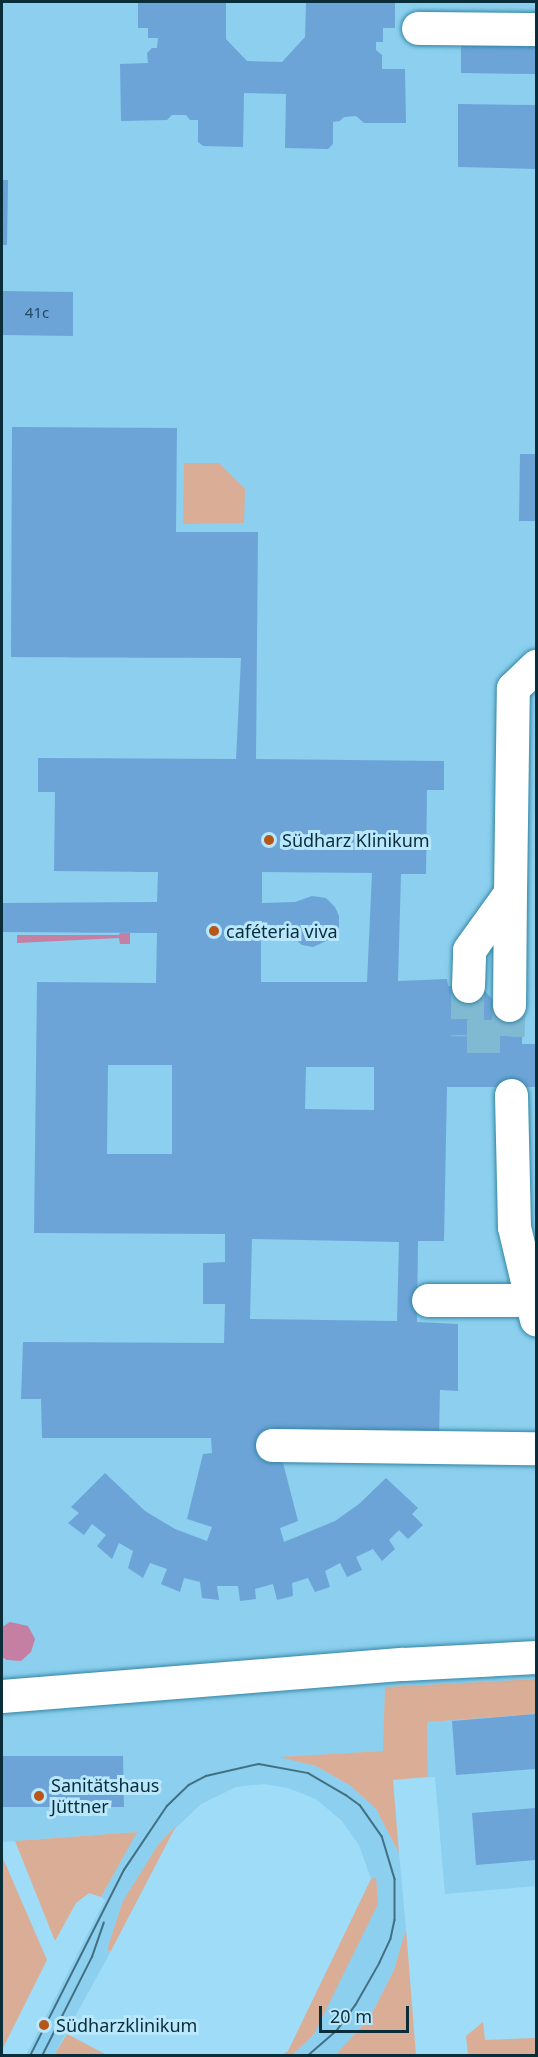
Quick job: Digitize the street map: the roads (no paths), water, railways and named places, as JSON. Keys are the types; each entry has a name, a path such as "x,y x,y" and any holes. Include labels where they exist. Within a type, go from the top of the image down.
{"lane":[{"path":"418,28 537,29"},
{"path":"508,1005 513,688 537,666"},
{"path":"468,986 470,950 510,893"},
{"path":"428,1300 534,1309 514,1227 511,1095"},
{"path":"272,1445 537,1448"},
{"path":"2,1696 403,1664 537,1657"}],"tunnel":[{"path":"468,986 467,1036 508,1036 509,1005"}],"tram line":[{"path":"30,2056 124,1870 167,1806 189,1785 206,1776 259,1764 308,1773 360,1805 382,1836 395,1879 395,1920 391,1939 380,1963 356,2005 337,2031 308,2056"},
{"path":"42,2056 92,1957 104,1923"}],"place":[{"name":"Südharz Klinikum","path":"269,840"},
{"name":"caféteria viva","path":"214,931"},
{"name":"Sanitätshaus Jüttner","path":"39,1796"},
{"name":"Südharzklinikum","path":"44,2025"}]}
